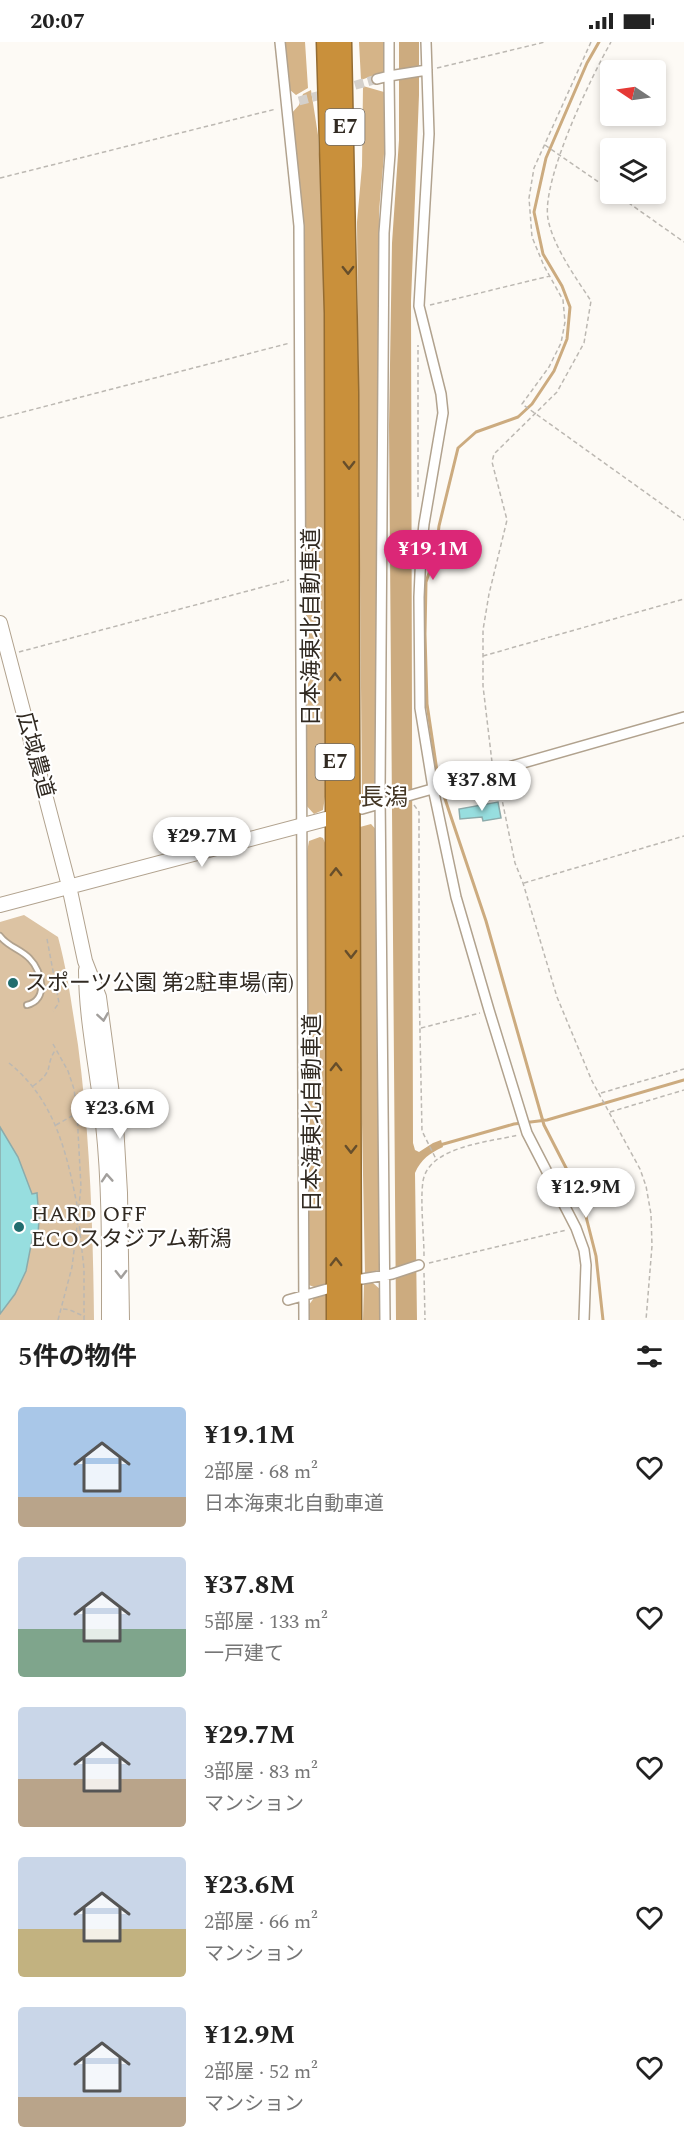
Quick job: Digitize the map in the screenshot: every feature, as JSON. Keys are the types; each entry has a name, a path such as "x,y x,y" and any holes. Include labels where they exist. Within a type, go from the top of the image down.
{"highway":[{"path":"315,42 340,208"},
{"name":"日本海東北自動車道","path":"326,42 340,208 349,392 352,1320"},
{"name":"日本海東北自動車道","path":"336,1320 334,313 340,208 342,42"},
{"path":"340,208 350,138 349,42"}],"street":[{"path":"280,42 299,226 304,1320"},
{"path":"385,1320 388,1274 382,803 384,233 390,154 389,42"},
{"path":"426,42 429,134 419,306 441,394 443,413 424,524 419,597 420,697 456,897 489,1010 526,1131 580,1238 586,1265 584,1320"},
{"path":"377,79 427,70"},
{"path":"288,105 299,101"},
{"name":"広域農道","path":"0,623 69,886 86,962"},
{"path":"362,809 684,717"},
{"path":"0,905 326,819"},
{"path":"86,962 86,998 100,1098 107,1183 109,1320"},
{"path":"86,962 99,996 116,1124 120,1193 122,1320"},
{"path":"362,1279 422,1265"},
{"path":"288,1300 327,1289"}],"lane":[{"path":"0,936 9,946 29,958 35,966 42,988 40,997 34,1003 27,1005"}],"path":[{"path":"427,70 545,42"},
{"path":"591,42 534,168 529,198 532,237 563,300 565,322 561,343 553,359 522,405 684,520"},
{"path":"611,42 586,90 549,188 548,219 563,258 591,301 584,343 557,392 494,454 492,462 507,520 485,615 482,657 491,759 496,771 515,863 523,883 556,998 599,1094 640,1169 649,1199 652,1246 646,1320"},
{"path":"0,177 288,105"},
{"path":"544,145 600,183"},
{"path":"630,204 684,242"},
{"path":"419,306 436,305 550,276"},
{"path":"0,418 300,342"},
{"path":"418,344 418,504 424,524"},
{"path":"8,655 302,576"},
{"path":"482,657 684,599"},
{"path":"415,807 419,812 422,1131 436,1159"},
{"path":"523,883 684,837"},
{"path":"47,939 59,1003 53,1011"},
{"path":"421,1028 489,1010"},
{"path":"53,1044 68,1071 74,1089 81,1187 72,1267 58,1320"},
{"path":"32,1086 44,1078 56,1049"},
{"path":"9,1063 32,1086 61,1136 69,1163 82,1240 85,1318 75,1311 62,1308"},
{"path":"599,1094 684,1069"},
{"path":"609,1112 684,1090"},
{"path":"55,1125 77,1113"},
{"path":"425,1320 422,1265 423,1182 430,1164 456,1150 526,1131"},
{"path":"422,1265 576,1228"}],"shaded area":[{"path":"285,42 305,42 308,88 296,95 290,90 285,60"},
{"path":"359,42 385,42 383,72 361,80"},
{"path":"399,42 419,42 411,301 413,1143 415,1150 419,1152 441,1140 443,1147 426,1157 415,1173 417,1320 396,1320 389,426 392,243 399,140"},
{"path":"363,86 384,92 385,122 379,213 377,795 362,802 357,222 362,166"},
{"path":"311,90 318,135 323,232 325,351 326,790 323,810 314,814 305,804 304,511 306,476 302,444 291,114 299,105 303,94"},
{"path":"371,824 379,833 383,1255 379,1270 365,1274 360,827"},
{"path":"320,837 326,845 328,1320 302,1320 302,1314 314,1298 314,1287 301,1282 306,857 309,841"},
{"path":"24,915 58,937 70,991 82,1079 88,1148 94,1320 0,1320 0,922"},
{"path":"364,1283 373,1283 382,1291 382,1320 363,1320"}],"building":[{"path":"498,802 501,818 483,821 482,817 460,819 459,809"},
{"name":"HARD OFF ECOスタジアム新潟","path":"0,1127 18,1157 32,1194 37,1193 39,1219 38,1235 33,1235 26,1271 15,1294 0,1314"}],"waterway":[{"path":"599,42 587,63 546,158 534,212 543,254 562,286 570,307 567,339 554,371 532,404 518,417 476,432 458,448 439,526 436,552 426,582 425,634 427,704 437,771 486,921 544,1125 581,1197 596,1256 603,1320"},
{"path":"440,1145 514,1124 547,1120 684,1080"}],"tunnel":[{"path":"342,89 377,79"},
{"path":"299,101 328,93"}],"place":[{"name":"スポーツ公園 第2駐車場(南)","path":"13,983"},
{"name":"HARD OFF ECOスタジアム新潟","path":"19,1227"}],"district":[{"name":"長潟","path":"384,798"}]}
